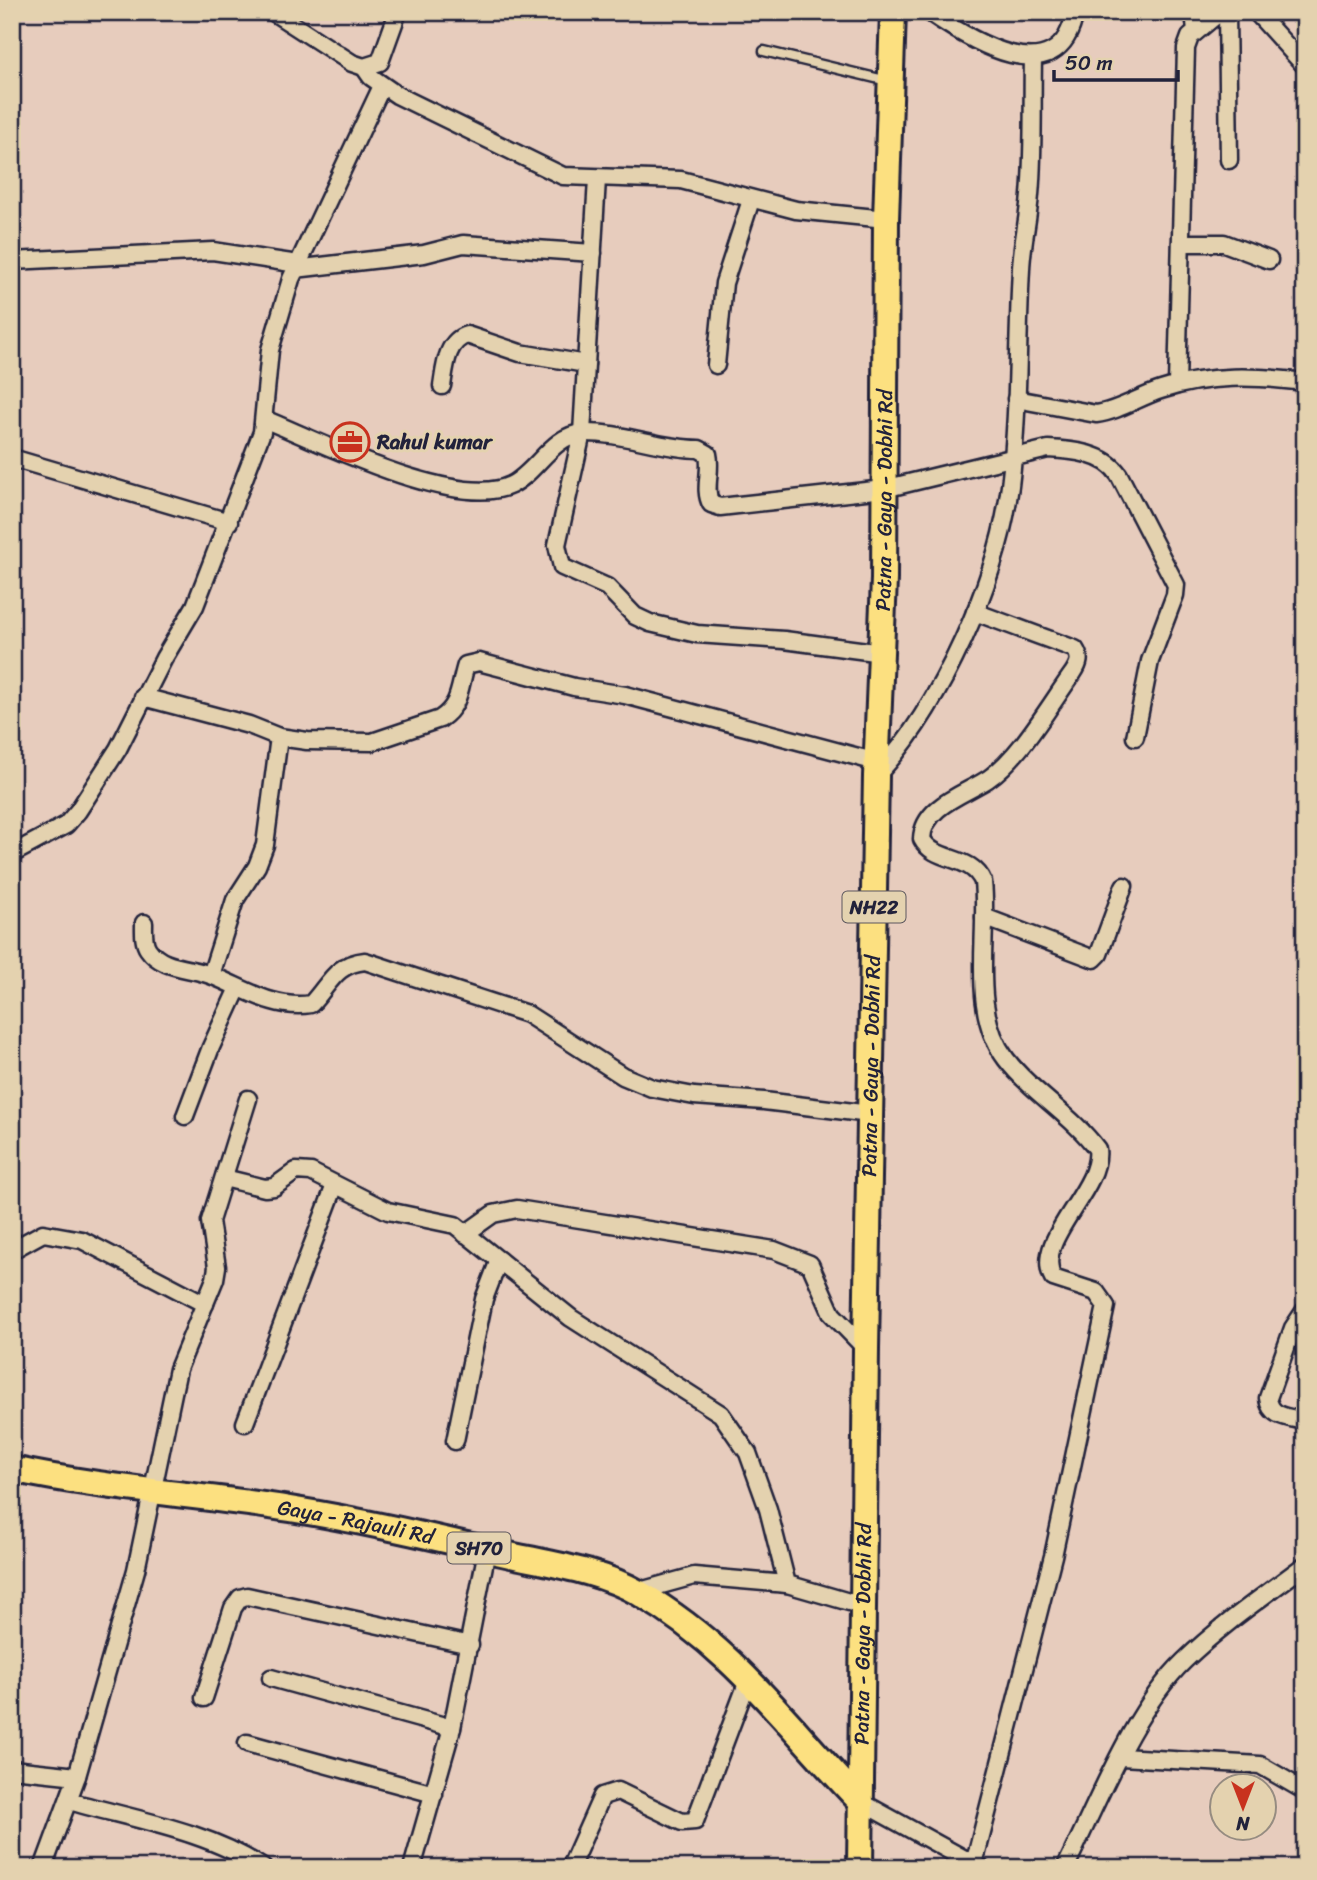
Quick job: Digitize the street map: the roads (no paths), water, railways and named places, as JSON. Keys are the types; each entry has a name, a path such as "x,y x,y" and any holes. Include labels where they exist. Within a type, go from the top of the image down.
{"main road":[{"name":"Patna - Gaya - Dobhi Rd","path":"860,1868 870,1114 882,653 886,219 892,12"},
{"name":"Gaya - Rajauli Rd","path":"12,1469 152,1493 289,1509 563,1567 636,1592 700,1634 749,1678 861,1802"}],"street":[{"path":"273,12 352,63 364,67 382,86 563,176 681,180 751,200 825,215 886,219"},
{"path":"364,67 380,62 398,12"},
{"path":"929,12 980,44 1019,57 1045,54 1058,45 1068,33 1075,12"},
{"path":"1194,12 1196,31"},
{"path":"1177,385 1186,48 1196,31 1220,12"},
{"path":"1227,12 1229,160"},
{"path":"1256,12 1305,66"},
{"path":"144,697 249,724 279,737 307,741 372,742 440,719 455,707 466,665 479,662 573,687 625,695 877,769 906,741 957,653 975,612 1005,511 1016,399 1021,265 1030,194 1033,57"},
{"path":"12,854 66,825 78,811 118,749 195,606 258,446 264,419 274,330 297,266 382,86"},
{"path":"597,178 582,433 557,545 557,558 567,572 607,587 635,616 650,623 696,634 784,640 882,653"},
{"path":"716,365 724,283 751,200"},
{"path":"1181,243 1224,243 1269,260"},
{"path":"12,261 213,251 297,266 424,254 463,244 593,253"},
{"path":"442,386 450,348 460,337 467,335 534,357 586,365"},
{"path":"1016,399 1096,414 1109,412 1177,385 1241,377 1305,382"},
{"path":"264,419 409,478 478,490 510,485 531,473 558,444 582,433 699,449 708,454 710,462 707,498 711,504 720,507 884,489 1048,449 1067,450 1102,460 1113,467 1176,585 1172,605 1150,661 1135,737"},
{"path":"12,458 229,522"},
{"path":"861,1802 977,1866 1054,1556 1106,1306 1097,1292 1054,1278 1051,1274 1055,1239 1093,1178 1099,1159 1097,1149 1006,1059 990,1032 985,999 984,917 980,875 968,863 928,847 922,839 922,832 941,807 988,779 1011,757 1079,664 1079,655 1068,646 975,612"},
{"path":"211,975 236,900 257,866 265,845 279,737"},
{"path":"984,917 1094,959 1099,954 1124,886"},
{"path":"144,923 147,948 156,957 211,975 238,989 278,1003 299,1006 311,1004 338,969 349,963 365,961 527,1014 623,1076 652,1088 694,1096 764,1101 870,1114"},
{"path":"185,1116 211,1047 238,989"},
{"path":"43,1868 77,1776 136,1570 178,1369 217,1267 210,1221 248,1099"},
{"path":"224,1178 265,1188 274,1187 290,1174 303,1171 388,1211 442,1220 465,1234 571,1318 721,1414 748,1453 768,1509 787,1584"},
{"path":"245,1423 335,1185"},
{"path":"465,1234 493,1214 517,1209 774,1250 810,1264 832,1314 866,1349"},
{"path":"12,1250 43,1233 82,1240 205,1304"},
{"path":"455,1441 484,1299 499,1260"},
{"path":"1305,1310 1293,1328 1268,1398 1269,1408 1275,1413 1305,1421"},
{"path":"411,1868 452,1728 470,1645 486,1550"},
{"path":"1065,1868 1139,1722 1183,1662 1305,1565"},
{"path":"636,1592 694,1576 787,1584 863,1606"},
{"path":"204,1698 233,1608 240,1598 247,1596 470,1645"},
{"path":"271,1678 452,1728"},
{"path":"570,1868 602,1796 607,1792 618,1791 682,1822 695,1821 749,1678"},
{"path":"247,1743 434,1794"},
{"path":"1121,1757 1260,1765 1304,1789"},
{"path":"12,1769 77,1776"},
{"path":"69,1801 196,1838 249,1858 263,1868"}],"lane":[{"path":"764,51 891,82"}],"place":[{"name":"Rahul kumar","path":"350,442"}]}
